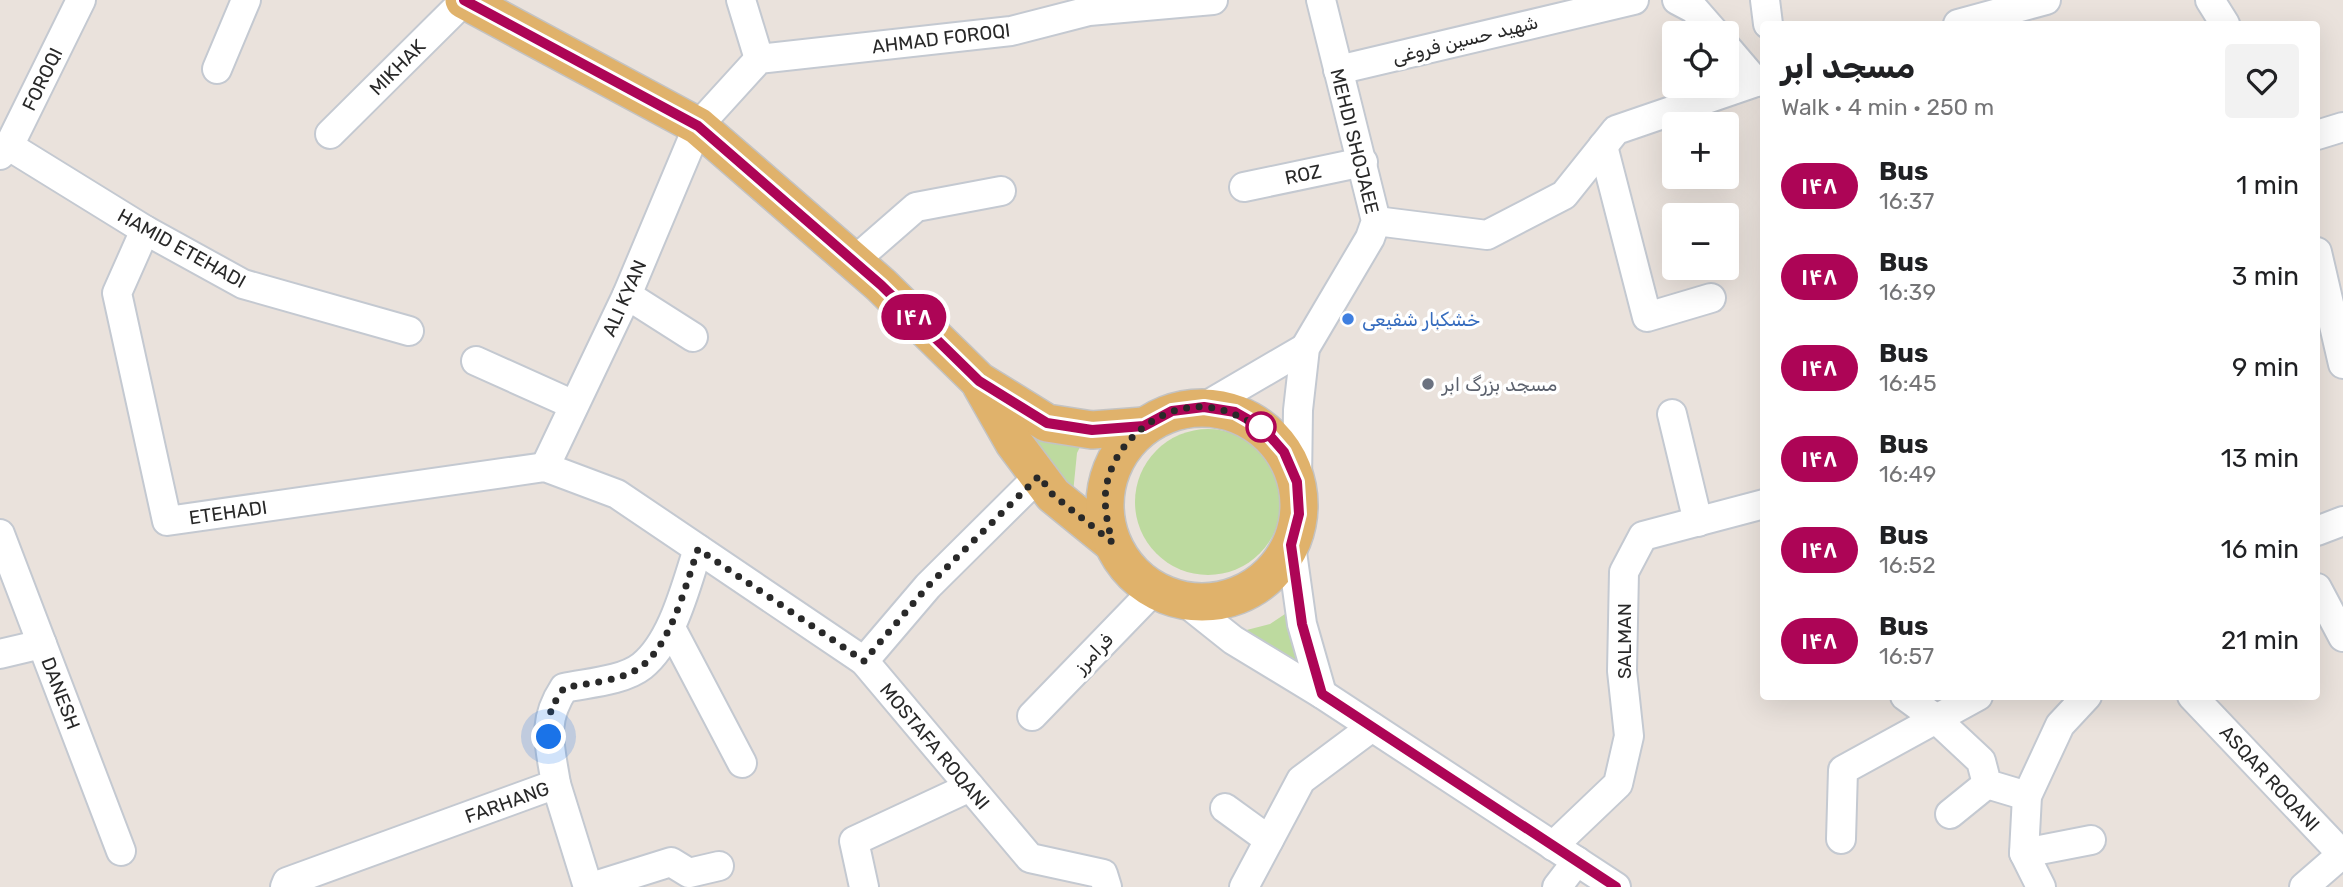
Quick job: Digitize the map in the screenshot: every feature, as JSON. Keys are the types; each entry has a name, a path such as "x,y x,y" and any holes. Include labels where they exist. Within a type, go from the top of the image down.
{"main road":[{"path":"464,0 698,126 854,261 979,381 1047,423 1092,430 1144,426"},
{"path":"979,381 1014,443 1053,495 1112,542"},
{"path":"1204,407 1235,412 1263,428 1284,452 1297,482 1299,514 1291,545 1273,572 1247,592 1216,602 1169,596 1129,570 1112,542 1104,511 1108,479 1121,450 1144,426 1172,411 1204,407"}],"street":[{"name":"FOROQI","path":"5,150 81,0"},
{"path":"217,69 246,0"},
{"name":"MIKHAK","path":"330,134 464,0"},
{"path":"698,126 759,59 741,0"},
{"name":"AHMAD FOROQI","path":"759,59 1011,31 1090,5 1213,0"},
{"name":"MEHDI SHOJAEE","path":"1305,348 1370,238 1376,221 1321,0"},
{"name":"شهید حسین فروغی","path":"1338,70 1634,0"},
{"path":"1677,0 1694,9 1704,21"},
{"path":"1765,0 1768,21"},
{"path":"2210,0 2223,21"},
{"path":"1972,21 2031,8"},
{"path":"1376,221 1487,235 1564,195 1616,130 1760,81 1739,60"},
{"name":"ALI KYAN","path":"545,467 627,295 698,126"},
{"path":"2320,134 2343,127"},
{"path":"1603,146 1647,317 1711,298"},
{"name":"HAMID ETEHADI","path":"5,150 243,284 409,331"},
{"name":"ROZ","path":"1244,187 1363,162"},
{"path":"854,261 916,207 1001,191"},
{"name":"ETEHADI","path":"145,230 117,293 167,520 545,467"},
{"path":"2320,265 2343,365"},
{"path":"627,295 693,337"},
{"path":"1204,407 1305,348"},
{"path":"1297,482 1298,410 1305,348"},
{"path":"476,360 574,405"},
{"path":"1672,414 1698,522"},
{"name":"MOSTAFA ROQANI","path":"545,467 617,494 864,661 1030,858 1102,874 1107,887"},
{"path":"864,661 928,586 1039,476"},
{"name":"SALMAN","path":"1553,846 1618,784 1629,736 1622,671 1624,572 1643,537 1760,505"},
{"path":"2320,530 2343,521"},
{"name":"DANESH","path":"0,534 121,851"},
{"path":"1291,545 1302,624 1322,694"},
{"name":"FARHANG","path":"285,887 287,882 556,784 549,737 551,708 564,688 608,679 642,666 671,628 698,549"},
{"path":"2320,594 2343,637"},
{"path":"1169,596 1616,887"},
{"name":"فرامرز","path":"1032,716 1169,596"},
{"path":"671,628 742,763"},
{"path":"0,653 42,644"},
{"path":"1910,700 1981,761 1987,784"},
{"path":"1841,839 1843,770 1971,700"},
{"path":"2041,887 2024,853 2027,796 2060,725 2083,700"},
{"name":"ASQAR ROQANI","path":"2196,700 2342,854 2304,887"},
{"path":"1244,887 1301,780 1373,727"},
{"path":"556,784 589,887 671,862 689,873 719,866"},
{"path":"1987,784 2027,796"},
{"path":"1950,814 1987,784"},
{"path":"864,887 854,841 970,787"},
{"path":"1225,808 1269,840"},
{"path":"2024,853 2091,840"},
{"path":"1558,887 1577,861"}],"green space":[{"path":"1007,419 1085,437 1077,453 1073,493"},
{"path":"1208,429 1236,434 1260,450 1276,474 1281,502 1276,530 1260,554 1236,570 1208,575 1180,570 1156,554 1140,530 1135,502 1140,474 1156,450 1180,434"},
{"path":"1288,612 1308,678 1239,632 1270,624"}],"bus line":[{"name":"۱۴۸","path":"464,0 698,126 881,285 979,381 1047,423 1092,430 1144,426 1172,411 1204,407 1235,412 1263,428 1284,452 1297,482 1299,514 1291,545 1302,624 1322,694 1616,887"}],"place":[{"name":"خشکبار شفیعی","path":"1348,319"},
{"name":"مسجد بزرگ ابر","path":"1428,384"}],"route":[{"path":"549,737 551,708 564,688 608,679 642,666 671,628 698,549 864,661 928,586 1039,476 1053,495 1112,542 1104,511 1108,479 1121,450 1144,426 1172,411 1204,407 1235,412 1263,428 1261,427"}]}
